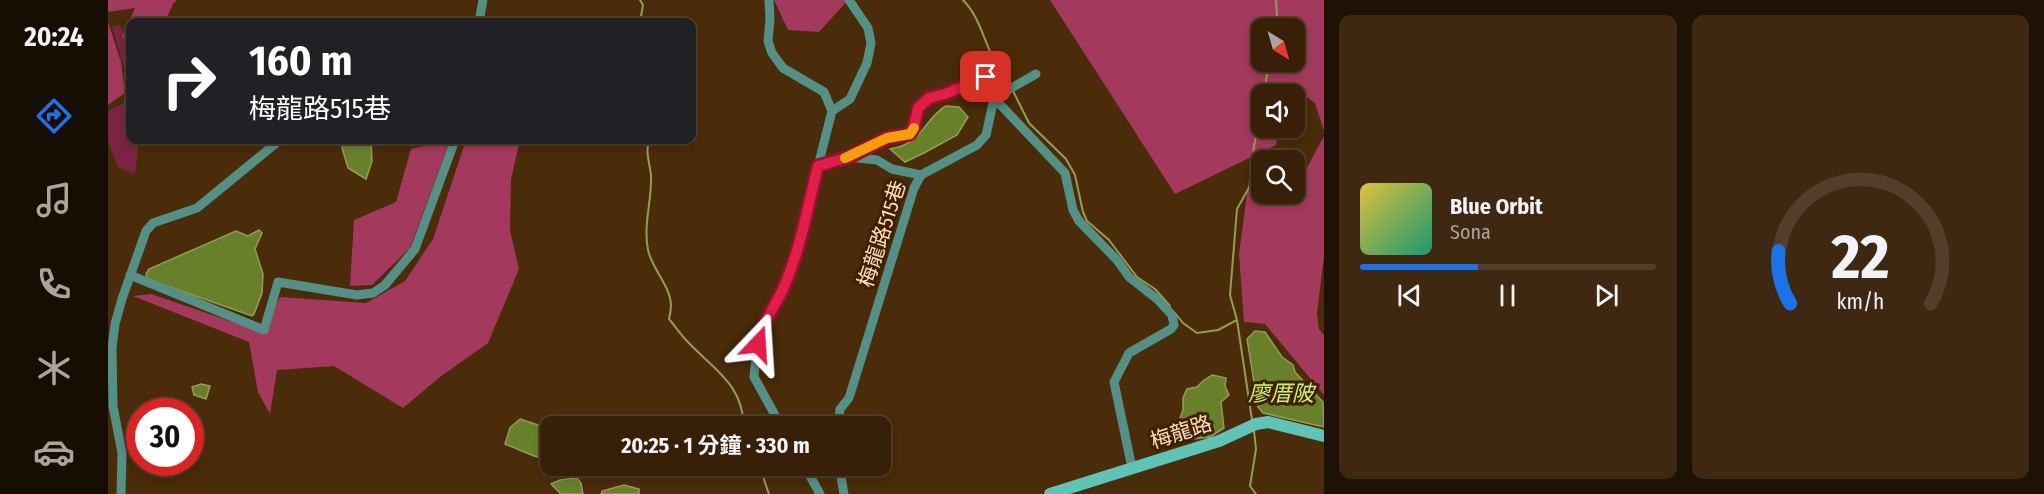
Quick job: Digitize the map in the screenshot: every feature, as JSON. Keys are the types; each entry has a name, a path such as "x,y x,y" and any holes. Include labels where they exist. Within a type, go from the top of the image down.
{"street":[{"path":"480,18 483,0"},
{"path":"768,0 770,19 768,41 772,53 783,68 824,92 832,111 801,232 785,284 760,331 754,377 775,416"},
{"path":"832,111 850,99 867,63 871,43 868,28 849,0"},
{"path":"994,98 1036,74"},
{"path":"818,166 849,157 887,138 910,134 918,108 929,98 986,77 993,79 997,84 994,98"},
{"path":"994,98 1065,173 1073,210 1079,221 1117,260 1129,277 1157,299 1172,315 1174,325 1172,329 1129,353 1114,382 1132,468"},
{"name":"梅龍路515巷","path":"839,416 840,409 849,398 914,188 921,175 977,145 986,135 994,98"},
{"path":"122,494 122,453 113,406 112,348 115,324 146,231 153,224 197,208 275,144"},
{"path":"130,275 264,330 278,282 357,295 374,293 385,285 415,249 454,144"},
{"path":"849,157 877,160 892,169 921,175"},
{"name":"梅龍路","path":"1050,494 1219,441 1252,426 1268,422 1324,436"},
{"path":"810,476 820,494"},
{"path":"840,476 844,494"}],"shaded area":[{"path":"108,0 177,0 167,18 130,18 135,8 108,12"},
{"path":"774,0 848,0 819,32 788,30"},
{"path":"1050,0 1324,0 1324,131 1315,103 1305,96 1305,84 1251,84 1251,138 1277,138 1276,145 1266,150 1251,150 1251,157 1175,194"},
{"path":"108,22 121,62 125,93 108,105"},
{"path":"120,25 126,37 126,73 125,71 112,27"},
{"path":"126,27 126,42 122,36"},
{"path":"126,102 126,144 139,144 135,174 118,167 108,142 108,111"},
{"path":"1324,136 1324,256 1317,313 1319,329 1324,335 1324,395 1265,324 1244,322 1239,254 1250,171 1251,204 1305,204 1305,171"},
{"path":"433,144 449,144 410,248 372,285 350,286 354,220 396,202 411,149"},
{"path":"465,144 519,144 511,179 510,230 519,269 488,343 440,377 403,408 334,366 277,370 270,414 258,392 249,342 133,296 151,294 259,331 280,297 366,303 405,281 433,239"}],"water":[{"path":"946,106 959,107 968,117 957,135 905,162 890,149 910,142"},
{"path":"343,144 371,144 372,161 366,179 348,168"},
{"path":"259,230 262,233 255,249 263,274 262,293 252,316 147,279 146,274 149,269 236,231 248,236"},
{"name":"廖厝陂","path":"1255,331 1265,332 1282,357 1293,365 1295,372 1323,402 1324,427 1263,413 1258,407 1247,339"},
{"path":"1212,375 1226,378 1225,386 1229,395 1221,402 1224,428 1210,437 1193,439 1177,426 1183,410 1183,398 1187,389 1197,387"},
{"path":"201,384 210,386 206,399 194,395 192,387"},
{"path":"520,419 540,426 540,458 505,444 510,428"},
{"path":"577,478 581,483 583,494 561,494 551,484 560,480"},
{"path":"624,485 639,489 639,494 601,494 602,491"}],"waterway":[{"path":"640,0 643,5 641,18"},
{"path":"963,0 974,14 991,54 1010,87"},
{"path":"1276,0 1276,18"},
{"path":"1266,84 1267,72"},
{"path":"1013,91 1029,123 1066,159 1075,175 1087,221 1109,240 1137,277 1155,289 1170,306"},
{"path":"1252,420 1237,320 1230,295 1237,209 1251,184 1256,138"},
{"path":"648,144 651,185 647,222 648,250 670,298 669,319 685,339 725,378 738,399 743,416"},
{"path":"1175,313 1183,323 1197,333 1218,330 1237,320"},
{"path":"1254,431 1256,449 1250,486 1256,494"},
{"path":"763,476 769,494"}],"slow traffic":[{"path":"845,158 887,138 910,134 914,128"}],"route":[{"path":"758,344 760,331 785,284 818,166 849,157 887,138 910,134 918,108 929,98 986,77"}]}
